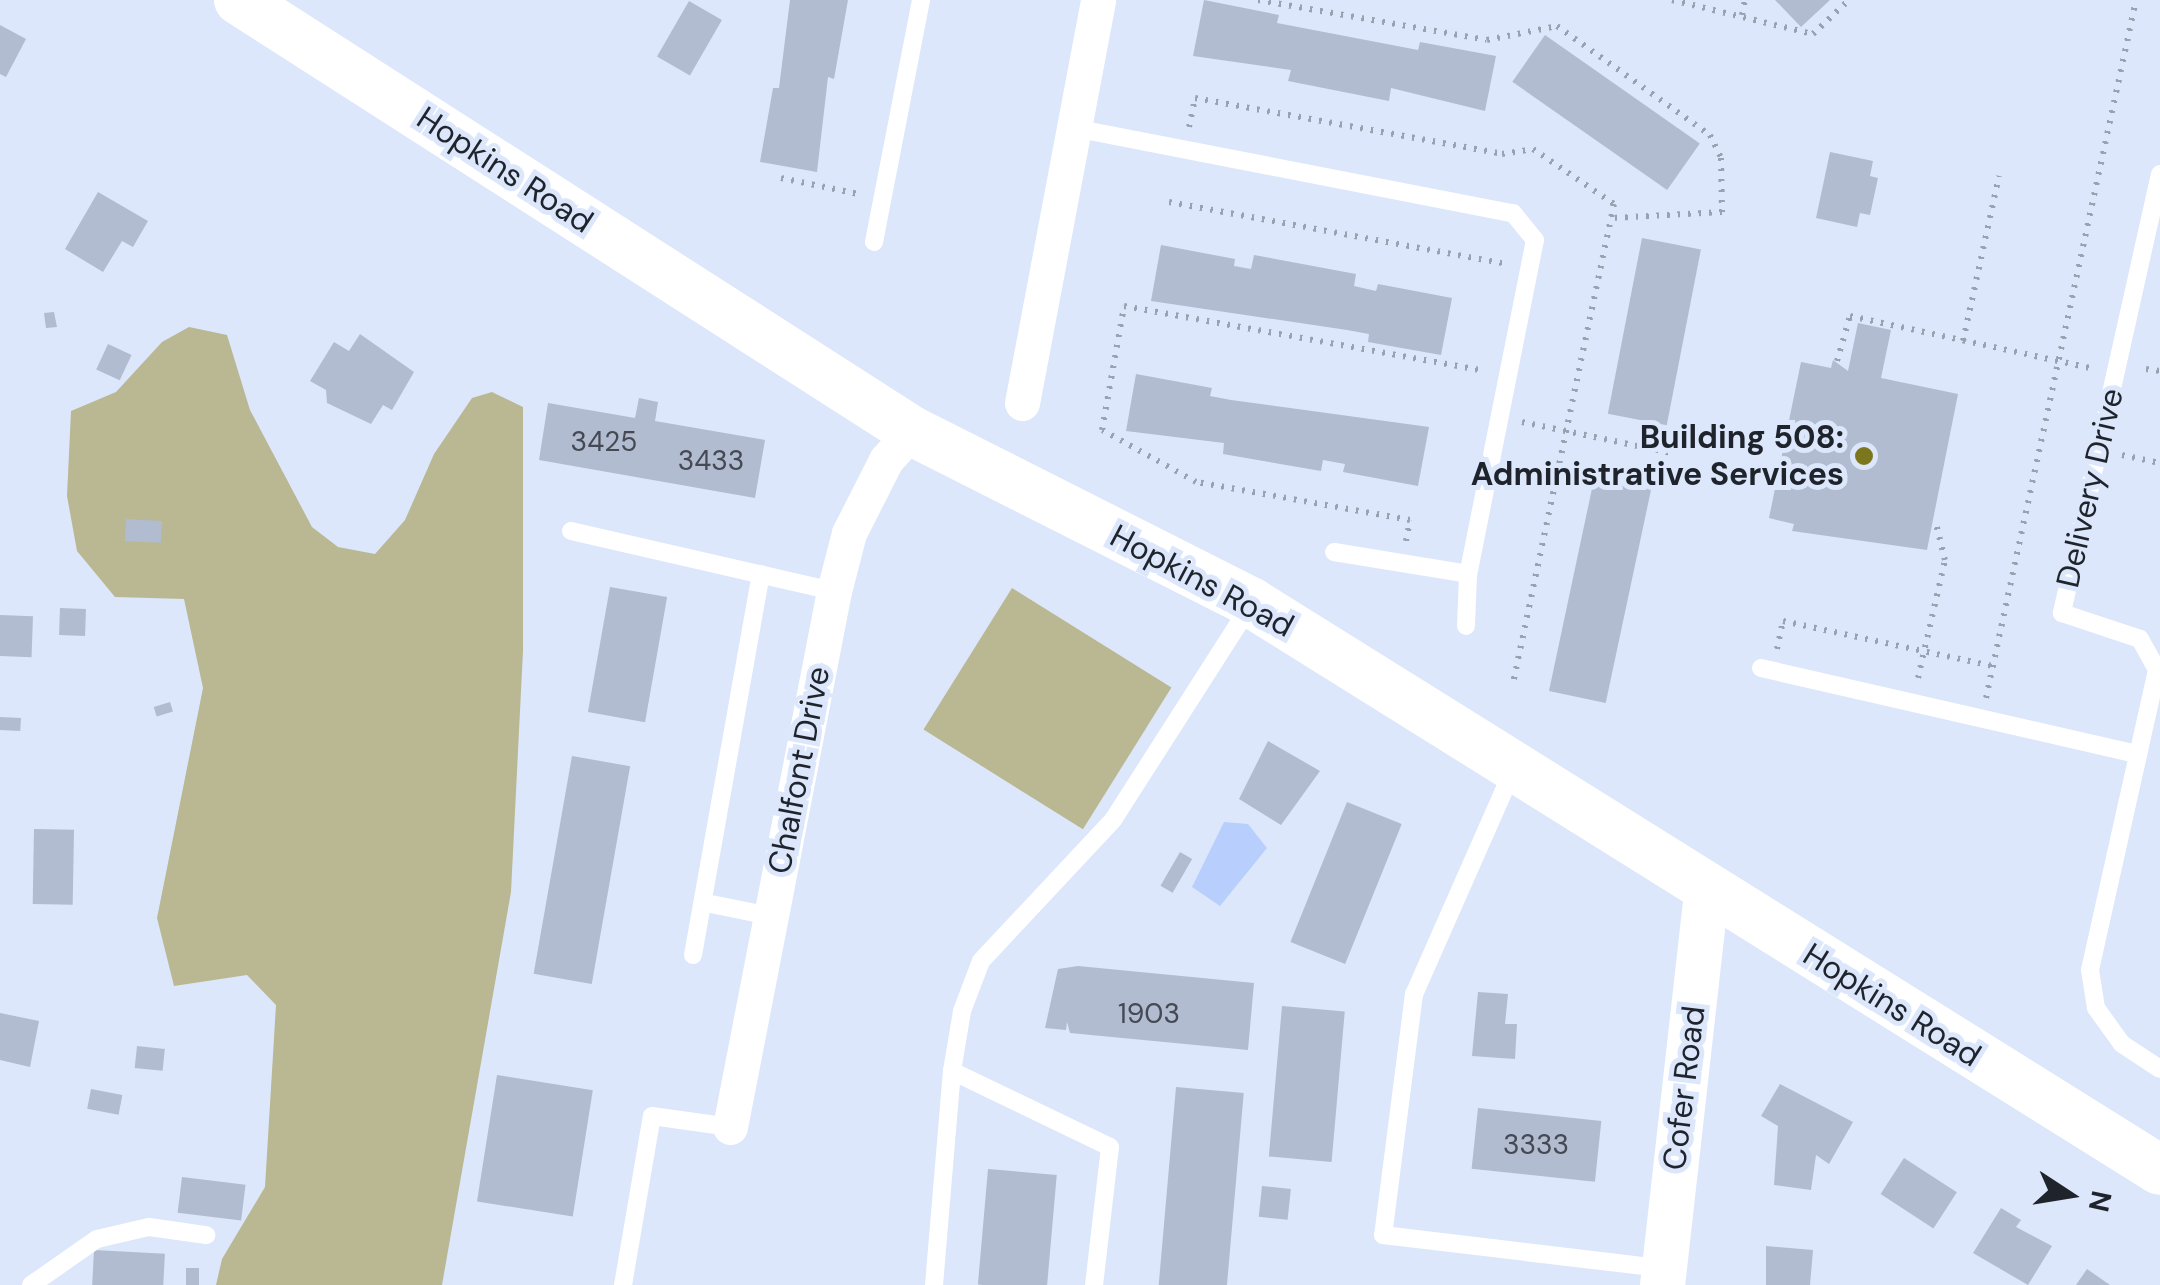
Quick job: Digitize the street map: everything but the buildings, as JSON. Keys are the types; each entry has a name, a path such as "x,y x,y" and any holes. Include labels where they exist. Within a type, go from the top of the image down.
{"main road":[{"name":"Hopkins Road","path":"239,0 912,431 1252,603 2160,1170"}],"street":[{"path":"1022,403 1098,0"},
{"name":"Chalfont Drive","path":"730,1126 834,590 849,533 886,460 912,431"},
{"name":"Cofer Road","path":"1662,1276 1706,890"}],"lane":[{"path":"874,242 921,0"},
{"path":"1074,128 1513,213 1535,240 1468,574 1466,626"},
{"name":"Delivery Drive","path":"2160,174 2062,614 2140,639 2157,670 2090,970 2096,1008 2122,1044 2160,1069"},
{"path":"570,531 834,590"},
{"path":"1334,552 1468,574"},
{"path":"693,955 706,903 761,574"},
{"path":"934,1285 952,1071 962,1011 981,961 1113,820 1252,603"},
{"path":"1761,668 2138,754"},
{"path":"1515,765 1414,994 1383,1235 1662,1276"},
{"path":"706,903 770,916"},
{"path":"952,1071 1110,1147 1094,1285"},
{"path":"622,1285 652,1116 730,1126"},
{"path":"31,1285 98,1239 148,1227 206,1234"}],"path":[{"path":"1258,0 1487,40 1557,26 1710,135 1720,158 1722,212 1612,218"},
{"path":"1672,0 1812,34 1850,0"},
{"path":"1742,15 1745,0"},
{"path":"1782,626 1783,620 1992,668 2136,0"},
{"path":"1188,131 1195,98 1502,154 1533,149 1614,204 1512,686"},
{"path":"1963,341 2000,176"},
{"path":"781,178 864,194"},
{"path":"1172,202 1500,263"},
{"path":"1409,523 1196,482 1102,430 1124,306 1480,370"},
{"path":"1837,361 1850,316 2090,368"},
{"path":"2146,368 2160,371"},
{"path":"1520,422 1672,452"},
{"path":"2127,456 2160,463"},
{"path":"1918,682 1944,560 1936,525"}],"green space":[{"path":"189,327 227,335 250,410 312,527 338,547 375,554 405,520 434,454 472,398 492,392 523,407 523,651 511,892 442,1285 216,1285 222,1259 265,1187 276,1005 247,975 174,986 157,918 203,688 184,599 115,597 77,551 67,496 71,411 116,392 162,342"},
{"path":"1012,588 1171,688 1083,829 924,730"}],"water":[{"path":"1224,822 1248,824 1267,848 1220,906 1192,887"}],"place":[{"name":"Building 508: Administrative Services","path":"1864,456"}]}
